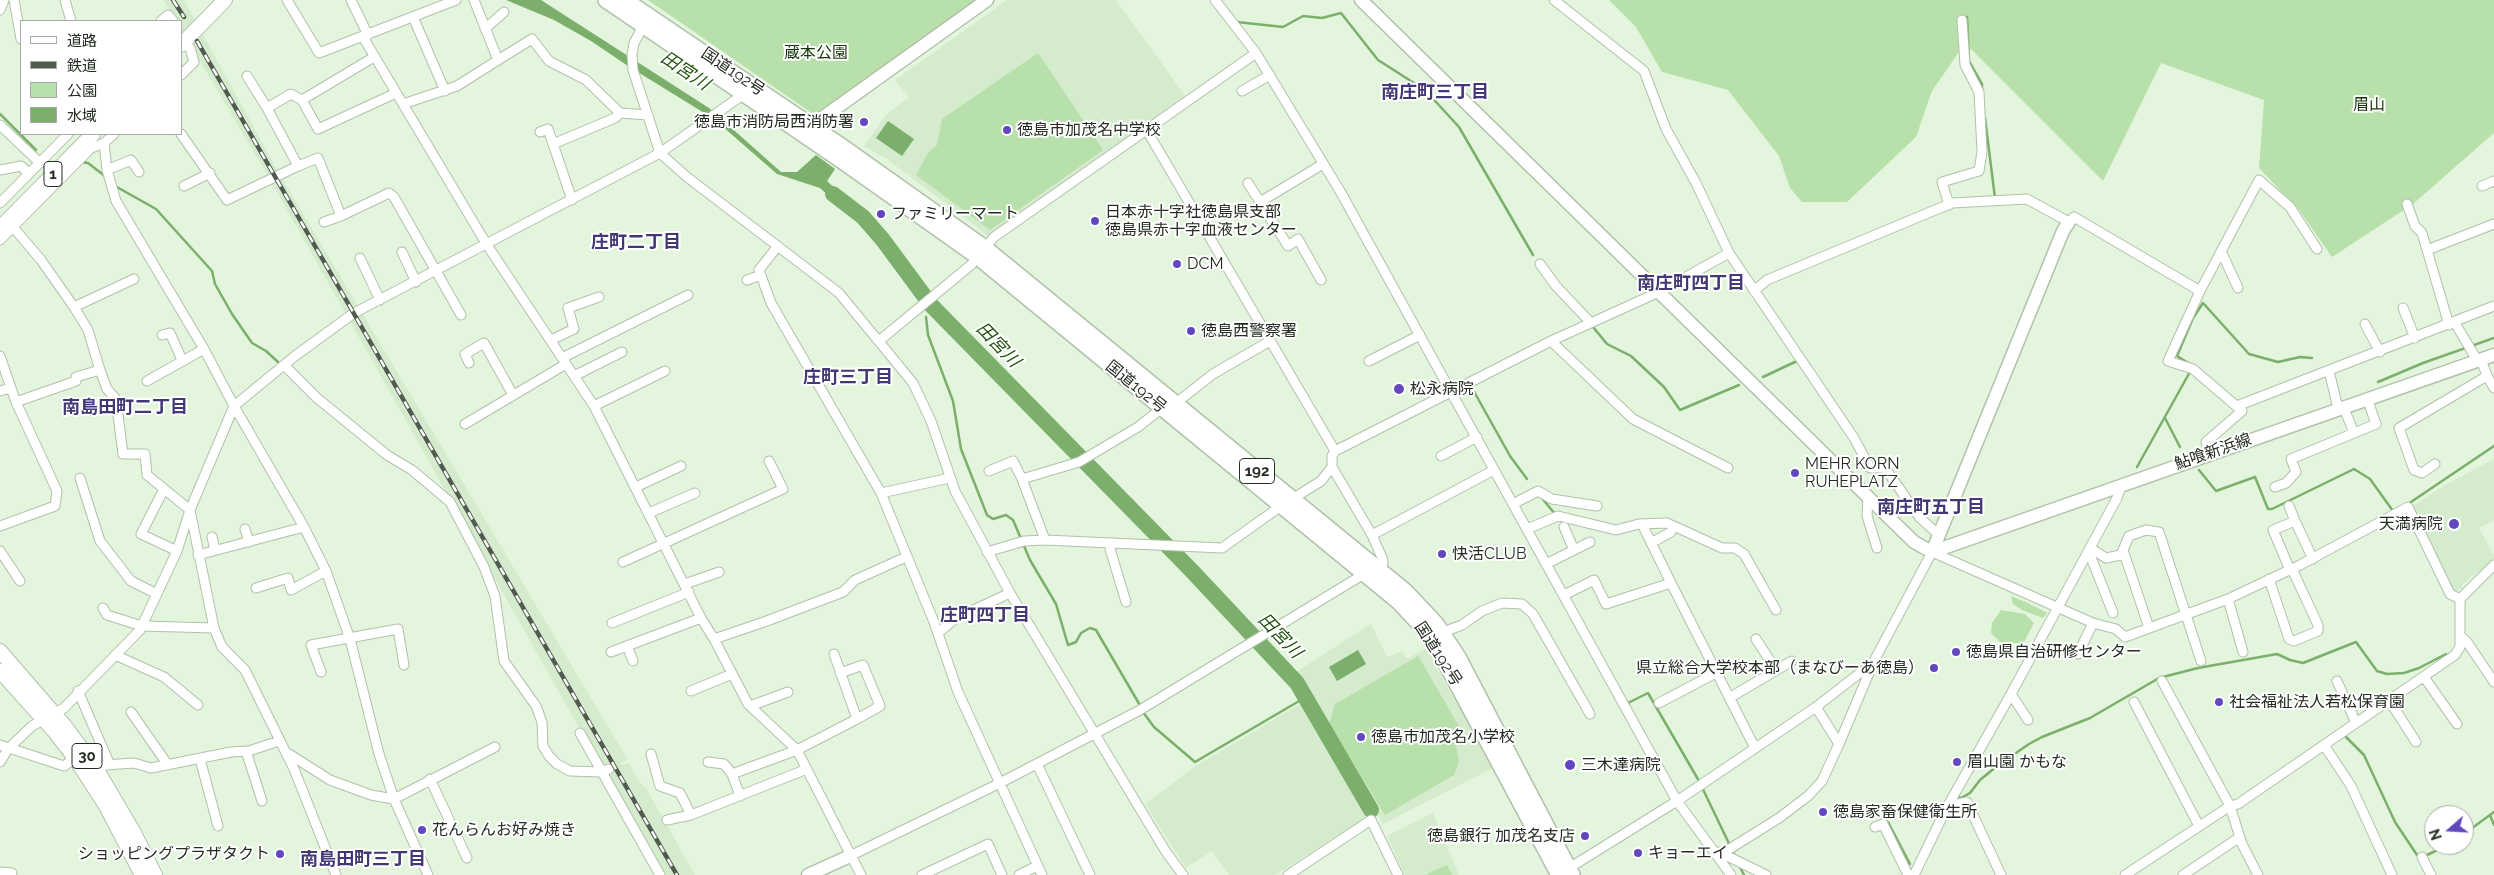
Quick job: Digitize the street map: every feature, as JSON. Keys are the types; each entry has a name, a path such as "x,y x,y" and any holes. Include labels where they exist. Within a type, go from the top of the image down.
{"highway":[{"name":"国道192号","path":"606,0 646,21 807,129 982,253 1176,404 1288,502 1364,574 1399,602 1429,634 1565,873"},
{"name":"国道192号","path":"625,0 646,21 744,94 807,129"},
{"name":"国道192号","path":"982,253 1162,408 1382,572 1416,602 1443,632 1478,694 1565,873"}],"main road":[{"path":"182,31 213,0"},
{"path":"186,46 226,0"},
{"name":"1","path":"2,209 80,135"},
{"name":"1","path":"6,228 98,138"},
{"name":"30","path":"0,651 49,716 96,768 129,823 155,875"},
{"name":"30","path":"0,671 49,716 106,806 142,875"}],"street":[{"path":"0,10 4,0"},
{"path":"14,0 20,33"},
{"path":"66,0 71,20"},
{"path":"287,0 319,53 456,0"},
{"path":"352,0 374,56 396,93 487,245 594,406 701,618 714,638 750,706 797,750 861,875"},
{"path":"474,0 498,60"},
{"path":"807,129 986,0"},
{"path":"1216,0 1256,53 1299,121 1452,391 1677,801 1731,875"},
{"path":"1361,0 1914,542 1932,552 2058,608 2094,623 2116,629 2125,637 2228,599 2313,559 2408,507 2450,594 2460,599"},
{"path":"1554,0 1644,71 1666,129 1696,183 1729,253 1854,438 1870,468 1885,468 1920,518 1939,535"},
{"path":"485,29 504,12"},
{"path":"162,20 168,15 172,20"},
{"path":"413,17 445,91"},
{"path":"1949,205 1942,182 1979,171 1982,152 1979,92 1965,66 1962,20"},
{"path":"646,21 632,55 633,70 660,153 687,177 840,293 912,383 931,421 950,478 987,552 1094,735 1166,852 1183,875"},
{"path":"403,104 457,86 532,39 549,61 586,80 620,113 648,115"},
{"path":"182,74 194,62 186,46"},
{"path":"879,341 928,302 982,253 994,237 1256,53"},
{"path":"302,100 374,56"},
{"path":"1242,92 1270,75"},
{"path":"247,76 267,108 298,166"},
{"path":"267,108 291,94 302,100 318,129 396,93"},
{"path":"0,762 4,747 32,726 64,708 78,691 142,626 178,551 190,510 234,406 346,318 660,153 744,94"},
{"path":"553,144 615,118 620,113"},
{"path":"0,125 40,163"},
{"path":"540,132 548,129 572,200"},
{"path":"1146,129 1335,451"},
{"path":"2,209 29,174 67,135"},
{"path":"182,135 227,200 318,158 341,216"},
{"path":"98,138 116,200 204,350 304,527 326,571 350,639 379,754 394,799 428,875"},
{"path":"109,178 131,160 139,172"},
{"path":"1260,202 1323,164"},
{"path":"0,170 21,166 29,174"},
{"path":"184,186 210,173"},
{"path":"2209,453 2206,442 2242,411 2191,368 2168,361 2200,292 2258,180 2290,207 2317,250"},
{"path":"2482,186 2494,181"},
{"path":"1248,183 1288,246 1298,239 1321,280"},
{"path":"324,222 389,193 394,197 411,225 435,272 461,315"},
{"path":"1754,291 1767,280 1949,205 2027,198 2069,222"},
{"path":"2407,204 2415,226 2422,233 2426,250 2452,324 2479,360 2494,388"},
{"path":"1712,849 1729,849 1779,818 1808,796 1822,781 1874,662 1932,552 2063,231 2069,222 2074,217 2200,292"},
{"path":"2426,250 2494,224"},
{"path":"0,240 6,228 41,260 88,330 107,389 116,399 123,454 145,454 147,475 190,510 214,628 222,647 245,670 294,769 336,875"},
{"path":"778,246 758,270 771,303 881,493 938,633 958,692 998,784 1042,875"},
{"path":"2221,251 2238,288"},
{"path":"402,252 416,282"},
{"path":"1382,572 1383,560 1372,534 1332,468 1332,456 1335,451 1551,341 1659,292 1729,253"},
{"path":"360,258 380,300"},
{"path":"1540,264 1556,286 1590,322"},
{"path":"747,280 760,275"},
{"path":"74,307 134,279"},
{"path":"465,424 564,361 688,295"},
{"path":"551,340 574,329 568,308 599,296"},
{"path":"2237,406 2452,324 2494,306"},
{"path":"2403,308 2415,338"},
{"path":"2365,324 2380,352"},
{"path":"162,335 170,333 182,360"},
{"path":"1368,361 1420,335"},
{"path":"1176,404 1213,374 1270,341"},
{"path":"1551,341 1633,419 1728,468"},
{"path":"469,363 465,354 484,343 513,395"},
{"path":"147,381 182,360 204,350"},
{"path":"574,376 622,352"},
{"name":"鮎喰新浜線","path":"1932,552 2494,354"},
{"path":"0,356 16,402 57,491 55,506 0,526"},
{"path":"284,365 317,398 387,455 412,470 450,502 484,568 496,596 504,662 536,706 542,722 543,746 557,764 570,771 606,771"},
{"path":"16,402 76,381 76,377 100,370"},
{"path":"594,406 665,371"},
{"path":"2329,371 2341,407 2354,434"},
{"path":"2435,464 2422,473 2414,470 2399,428 2487,376"},
{"path":"0,391 11,388"},
{"path":"2275,487 2286,484 2296,472 2291,459 2376,424 2367,398"},
{"path":"1022,479 1081,460 1138,427 1162,408"},
{"path":"1441,456 1477,437"},
{"path":"623,562 665,545 783,489 769,461"},
{"path":"989,471 1013,461 1022,479 1045,540"},
{"path":"636,487 681,466"},
{"path":"987,552 1022,541 1045,540 1222,548 1321,481 1332,468"},
{"path":"1372,534 1494,470"},
{"path":"80,478 100,541 131,581 157,594"},
{"path":"881,493 950,478"},
{"path":"1914,875 1948,806 2058,608 2122,484"},
{"path":"164,489 141,534 178,551"},
{"path":"1513,504 1538,491 1552,499 1597,506"},
{"path":"649,513 695,493"},
{"path":"1868,497 1867,516 1877,548"},
{"path":"2289,506 2313,559"},
{"path":"1527,529 1558,516 1616,530 1642,524 1667,523 1722,548 1735,548 1744,554 1776,610"},
{"path":"2269,580 2289,639 2294,641 2318,631 2318,625 2273,530 2295,521"},
{"path":"1642,524 1755,748"},
{"path":"198,555 304,527"},
{"path":"1564,527 1574,550"},
{"path":"245,529 249,542"},
{"path":"2088,551 2106,558 2121,555 2129,536 2146,530 2159,532 2201,661"},
{"path":"1651,543 1671,532"},
{"path":"212,537 215,550"},
{"path":"1546,564 1590,542"},
{"path":"1112,543 1110,548 1126,602"},
{"path":"2123,550 2149,628"},
{"path":"0,551 20,581"},
{"path":"2088,551 2113,613"},
{"path":"714,638 764,622 843,592 855,580 906,557"},
{"path":"2125,875 2135,872 2199,826 2230,806 2238,804 2455,655 2460,647 2460,599 2494,565"},
{"path":"256,588 288,578 291,590 326,571"},
{"path":"612,623 719,572"},
{"path":"809,875 998,784 1142,709 1364,574"},
{"path":"1564,595 1594,580 1606,604 1671,583"},
{"path":"938,633 956,618 1010,592"},
{"path":"2228,599 2243,652"},
{"path":"1443,632 1462,625 1482,611 1502,603 1522,604 1533,614 1590,714"},
{"path":"103,608 107,615 142,626 214,628"},
{"path":"611,652 701,618"},
{"path":"2078,654 2094,623"},
{"path":"321,672 311,645 321,641 331,642 398,629 404,664"},
{"path":"2460,636 2467,642 2494,682"},
{"path":"1756,639 1776,670"},
{"path":"627,646 633,661"},
{"path":"834,654 857,719"},
{"path":"115,655 164,677 198,706"},
{"path":"1729,698 1792,661"},
{"path":"1565,873 1677,801 1816,707 1874,662"},
{"path":"732,774 797,750 880,706 863,665 840,672"},
{"path":"1659,703 1716,673"},
{"path":"691,691 732,674"},
{"path":"2424,677 2457,724"},
{"path":"2162,681 2230,806 2240,837 2256,874"},
{"path":"2337,681 2356,722"},
{"path":"78,691 110,765"},
{"path":"750,706 788,692"},
{"path":"2011,694 2028,720"},
{"path":"2389,700 2416,742"},
{"path":"2134,702 2199,826"},
{"path":"1816,707 1839,744"},
{"path":"131,712 168,765"},
{"path":"580,732 606,771 660,875"},
{"path":"96,768 134,763 151,768 231,752 246,751 279,741"},
{"path":"2324,745 2351,786 2392,874"},
{"path":"4,747 64,766 75,758"},
{"path":"284,750 330,780 371,796 394,799 495,747"},
{"path":"246,751 262,801"},
{"path":"651,754 660,786 680,792 691,815"},
{"path":"200,759 218,826"},
{"path":"708,762 724,764 732,774 740,796"},
{"path":"1037,764 1090,875"},
{"path":"667,820 691,815 807,769"},
{"path":"430,779 467,858"},
{"path":"1948,806 1966,802 2002,875"},
{"path":"1288,875 1371,820 1398,875"},
{"path":"1875,827 1883,824 1908,875"},
{"path":"2183,875 2240,837"},
{"path":"922,875 988,844 1002,875"},
{"path":"1729,849 1737,861 1766,875"},
{"path":"2422,857 2431,875"},
{"path":"1019,875 1037,866"},
{"path":"0,872 12,873"}],"shaded area":[{"path":"163,0 184,0 280,175 628,760 620,763 622,765 629,763 639,782 646,788 695,875 662,875 268,176 182,31 182,20 176,20"},
{"name":"徳島市加茂名中学校","path":"1007,0 1116,0 1186,97 988,236 887,159 864,146 886,115 909,97 895,80"},
{"name":"天満病院","path":"2494,459 2494,520 2479,528 2494,556 2494,561 2469,578 2463,584 2463,587 2455,592 2444,574 2413,506 2443,486"},
{"name":"徳島市加茂名小学校","path":"1371,624 1387,657 1403,651 1407,659 1426,648 1454,699 1461,707 1493,768 1383,824 1375,812 1275,875 1229,875 1212,851 1186,868 1145,804 1196,766 1310,698 1296,672"},
{"path":"1433,813 1459,875 1405,875 1387,836"}],"green space":[{"name":"蔵本公園","path":"648,0 977,0 820,113 813,114"},
{"name":"眉山","path":"1609,0 2494,0 2494,133 2413,204 2332,257 2299,210 2259,168 2264,100 2161,63 2103,181 1965,43 1932,91 1916,137 1847,202 1802,202 1790,188 1779,156 1728,90 1662,72 1636,27"},
{"path":"1038,53 1103,150 990,230 916,175 928,153 937,145 942,119"},
{"path":"2011,596 2047,613 2043,618 2022,610 2013,604"},
{"path":"2001,610 2025,614 2034,623 2023,644 2000,642 1991,633 1992,623"},
{"path":"1418,656 1467,740 1456,746 1459,762 1454,775 1385,815 1329,724 1335,704"},
{"path":"1447,865 1452,875 1427,874"}],"water":[{"path":"506,0 541,0 709,108 781,172 797,172 816,155 835,169 827,181 853,205 846,211 820,188 777,174 714,119 591,41 554,20"},
{"path":"888,121 914,139 902,156 876,138"},
{"path":"1358,650 1366,664 1337,681 1329,667"}],"waterway":[{"path":"1237,22 1283,27 1303,16 1322,18 1341,13 1378,60 1425,90 1459,127 1533,255"},
{"path":"1967,17 1969,61 1982,84 1982,90"},
{"path":"0,114 20,134"},
{"path":"1985,118 1995,198"},
{"path":"21,135 36,150"},
{"path":"82,162 88,163 106,177"},
{"path":"115,186 156,209 212,271 215,284 232,314 252,343 266,351 278,362"},
{"name":"田宮川","path":"833,194 863,217 883,240 931,305 1191,570 1297,683 1371,810"},
{"path":"2190,364 2177,356 2193,318 2203,303 2249,354 2278,362 2300,357 2312,358"},
{"name":"田宮川","path":"929,309 931,305"},
{"path":"926,317 928,335 953,401 961,449 987,515 993,519 1006,515 1013,520 1030,560 1056,604 1068,645 1076,642 1081,633 1090,628 1096,630 1141,707"},
{"path":"1593,327 1607,344 1631,356 1664,387 1680,410 1739,385"},
{"path":"2378,382 2423,363 2494,338"},
{"path":"1763,377 1797,361"},
{"path":"2137,467 2191,370"},
{"path":"1472,388 1510,456 1527,479"},
{"path":"2165,418 2180,447"},
{"path":"2408,504 2494,446"},
{"path":"2199,470 2216,491 2255,477 2268,509 2272,509 2354,469 2370,479 2393,511"},
{"path":"1541,497 1555,514"},
{"path":"1958,797 1961,798 1970,793 1980,780 2029,744 2090,718 2159,678 2198,668 2277,654 2303,663 2356,642 2377,671 2387,674 2404,673 2419,668 2446,654"},
{"path":"1626,704 1648,693 1699,781 1735,856"},
{"path":"1143,712 1154,727 1195,762 1306,697"},
{"path":"2346,737 2364,755 2395,822 2417,855"},
{"path":"2474,827 2494,812"},
{"path":"2490,815 2494,825"},
{"path":"1888,822 1910,864"},
{"path":"1739,865 1744,875"}],"railway":[{"path":"173,0 184,17"},
{"path":"197,41 677,875"}],"place":[{"name":"徳島市消防局西消防署","path":"864,122"},
{"name":"徳島市加茂名中学校","path":"1007,130"},
{"name":"ファミリーマート","path":"881,214"},
{"name":"日本赤十字社徳島県支部 徳島県赤十字血液センター","path":"1095,221"},
{"name":"DCM","path":"1177,264"},
{"name":"徳島西警察署","path":"1191,331"},
{"name":"松永病院","path":"1399,389"},
{"name":"MEHR KORN RUHEPLATZ","path":"1795,473"},
{"name":"天満病院","path":"2454,524"},
{"name":"快活CLUB","path":"1442,554"},
{"name":"徳島県自治研修センター","path":"1956,652"},
{"name":"県立総合大学校本部（まなびーあ徳島）","path":"1934,668"},
{"name":"社会福祉法人若松保育園","path":"2219,702"},
{"name":"徳島市加茂名小学校","path":"1361,737"},
{"name":"眉山園 かもな","path":"1957,762"},
{"name":"三木達病院","path":"1570,765"},
{"name":"徳島家畜保健衛生所","path":"1823,812"},
{"name":"花んらんお好み焼き","path":"422,830"},
{"name":"徳島銀行 加茂名支店","path":"1585,836"},
{"name":"キョーエイ","path":"1638,853"},
{"name":"ショッピングプラザタクト","path":"280,854"}],"district":[{"name":"南庄町三丁目","path":"1435,93"},
{"name":"庄町二丁目","path":"636,243"},
{"name":"南庄町四丁目","path":"1691,284"},
{"name":"庄町三丁目","path":"848,378"},
{"name":"南島田町二丁目","path":"125,408"},
{"name":"南庄町五丁目","path":"1931,508"},
{"name":"庄町四丁目","path":"985,616"},
{"name":"南島田町三丁目","path":"363,860"}]}
